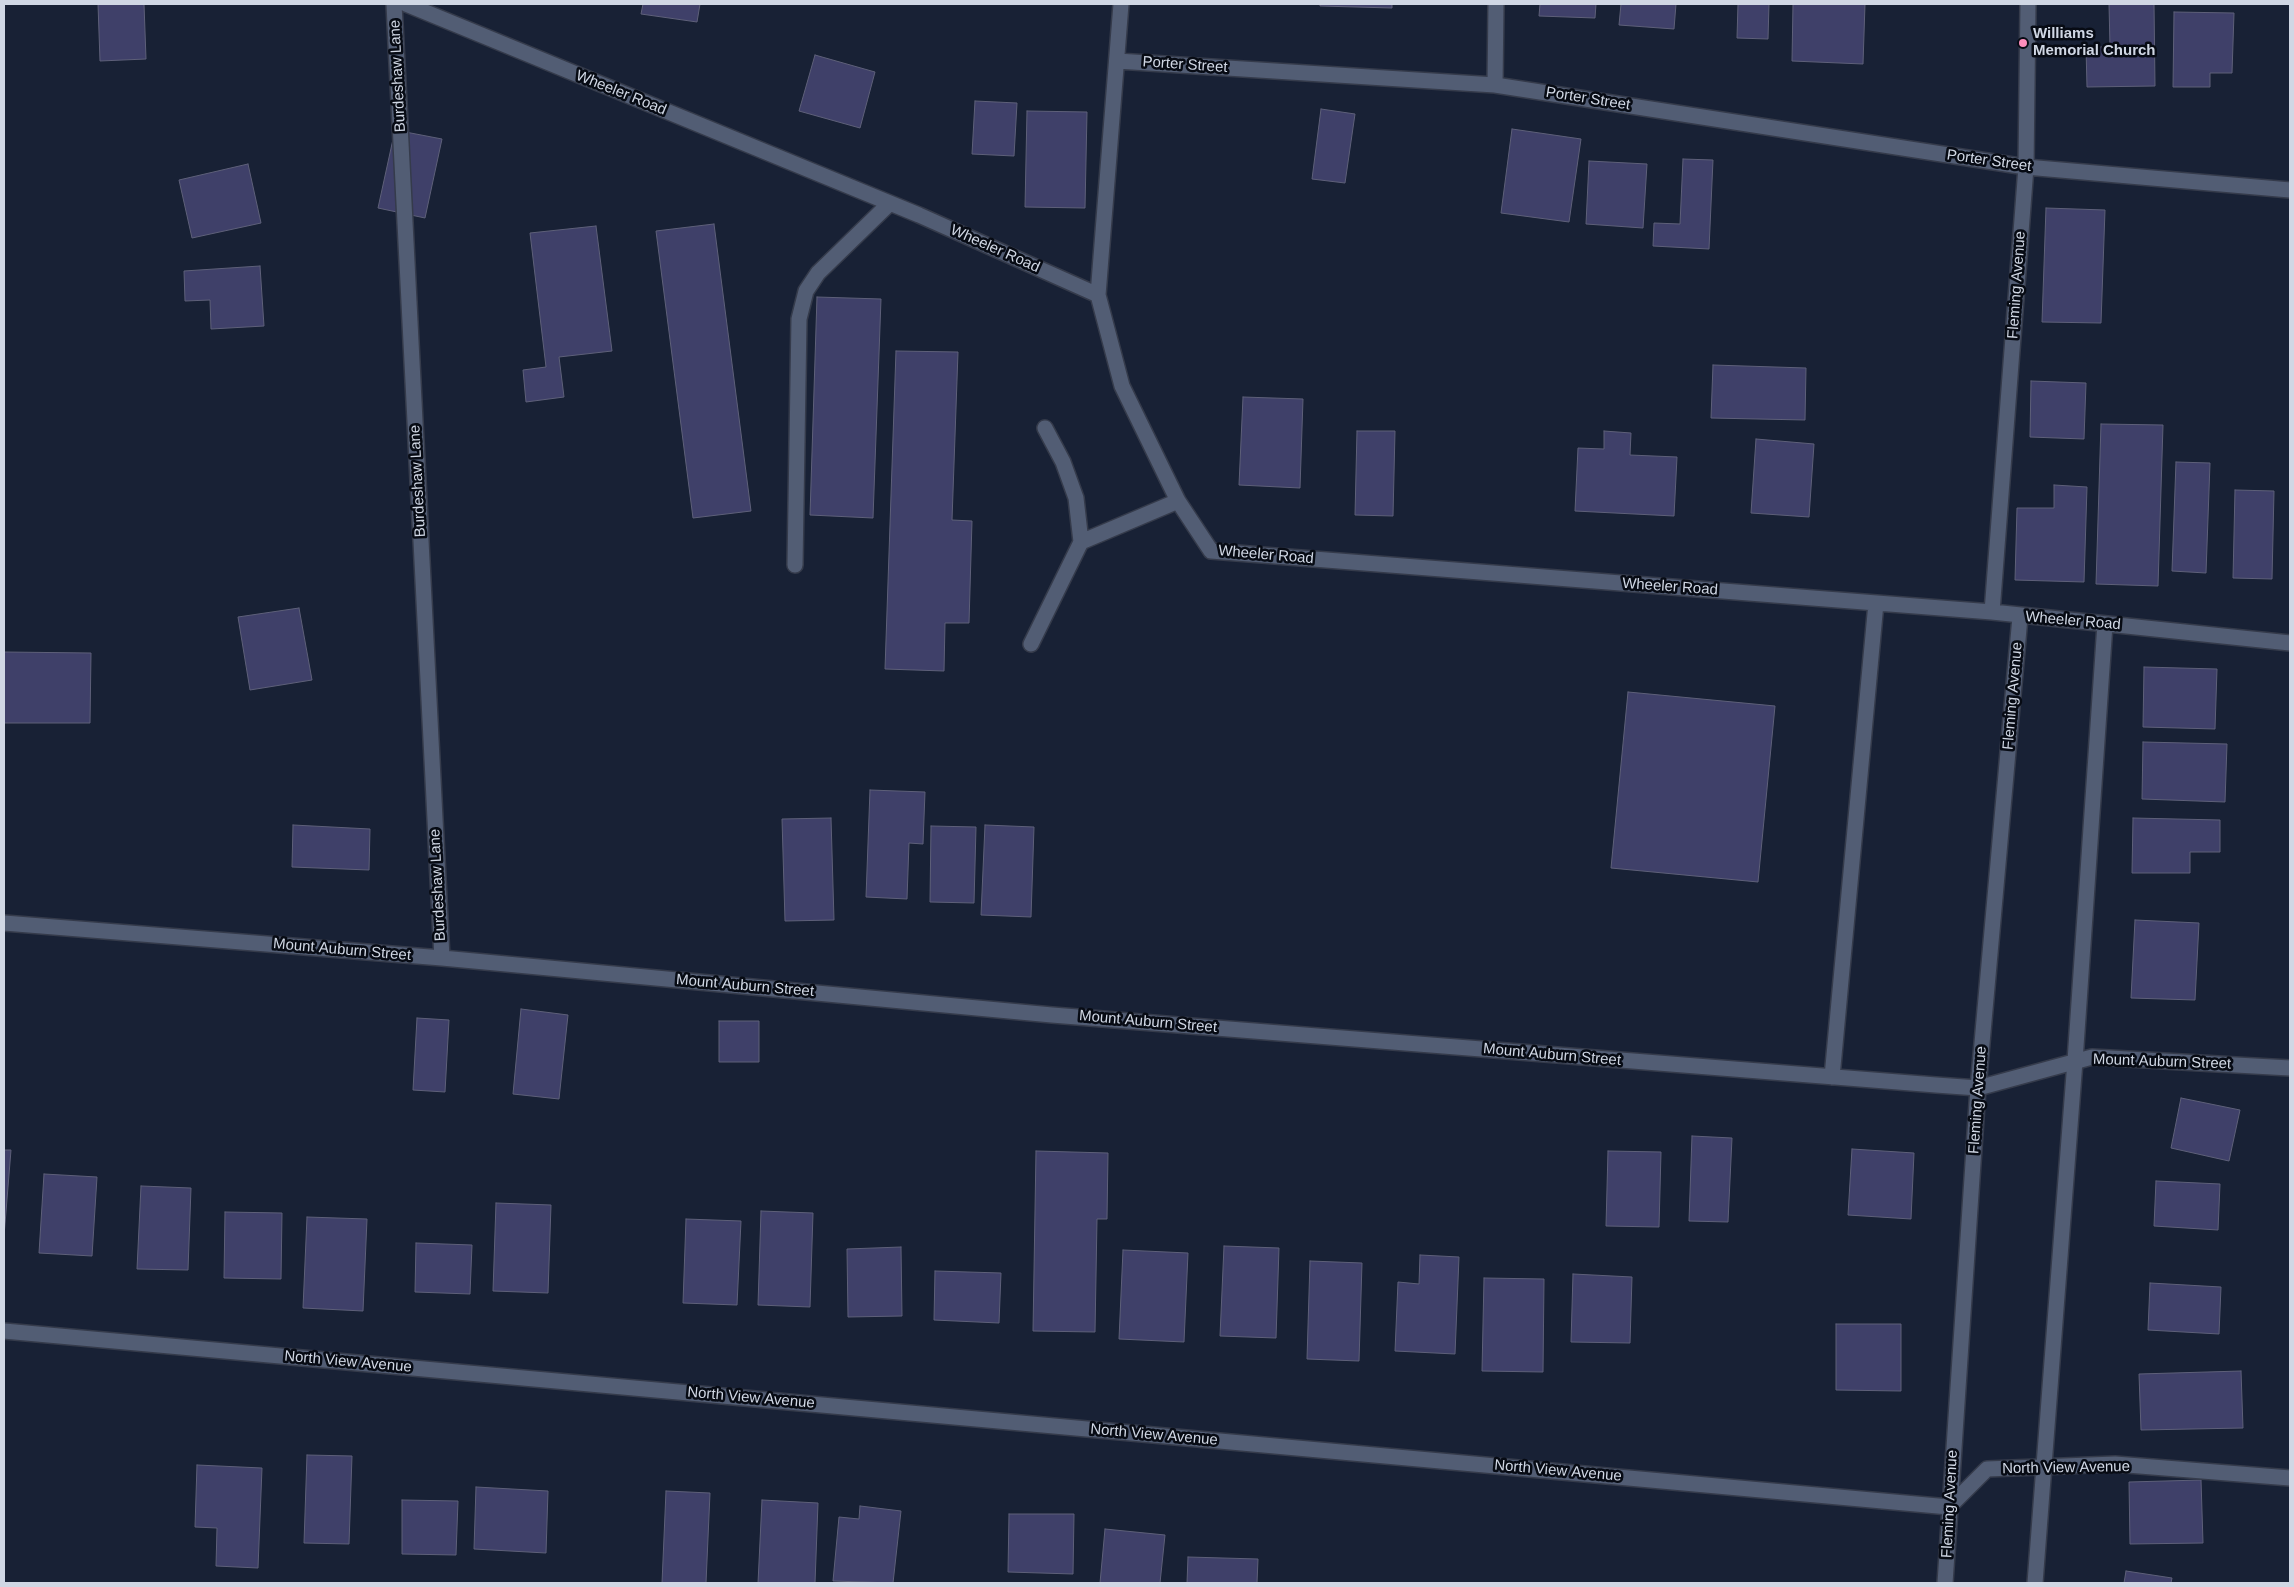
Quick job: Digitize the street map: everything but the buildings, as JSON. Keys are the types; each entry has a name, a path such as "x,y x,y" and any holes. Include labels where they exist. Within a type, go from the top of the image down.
{"street":[{"name":"Burdeshaw Lane","path":"394,4 442,958"},
{"name":"Wheeler Road","path":"406,4 890,203 1098,295 1122,386 1178,501 1211,551 1992,612 2020,617 2290,643"},
{"path":"1098,295 1121,4"},
{"path":"1495,85 1496,4"},
{"name":"Fleming Avenue","path":"1992,612 2026,167 2028,4"},
{"name":"Porter Street","path":"1117,61 1495,85 2026,167 2290,190"},
{"path":"795,565 799,319 806,291 818,273 890,203"},
{"path":"1031,644 1081,542 1076,498 1063,462 1045,428"},
{"path":"1081,542 1178,501"},
{"path":"1832,1077 1876,603"},
{"name":"Fleming Avenue","path":"1945,1583 1978,1088 2020,617"},
{"path":"2034,1583 2075,1061 2105,624"},
{"name":"Mount Auburn Street","path":"4,923 442,958 1062,1016 1978,1088 2092,1057 2290,1068"},
{"name":"North View Avenue","path":"4,1331 1949,1506 1987,1469 2115,1464 2290,1478"}],"place":[{"name":"Williams Memorial Church","path":"2023,43"}]}
